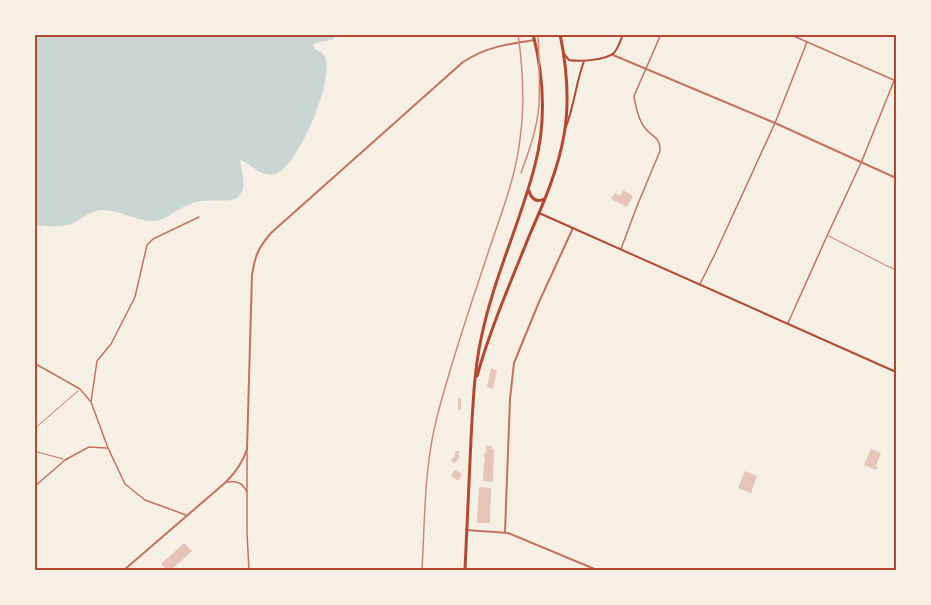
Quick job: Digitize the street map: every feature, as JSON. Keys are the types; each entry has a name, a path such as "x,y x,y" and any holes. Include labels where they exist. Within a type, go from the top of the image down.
{"highway":[{"path":"465,570 477,363 485,318 528,189 539,146 542,78 533,34"},
{"path":"476,383 495,322 559,159 567,96 560,34"},
{"path":"528,189 534,200 545,198"}],"main road":[{"path":"563,51 569,60 584,61 601,58 613,54 623,34"},
{"path":"564,133 584,61"},
{"path":"539,213 897,372"}],"street":[{"path":"621,250 660,151 658,139 644,127 634,98 661,34"},
{"path":"789,34 896,81"},
{"path":"249,570 247,449 252,275 254,260 261,245 271,233 463,62 498,46 535,40"},
{"path":"699,285 712,262 775,123 807,42"},
{"path":"613,54 897,178"},
{"path":"788,324 861,163 897,76"},
{"path":"91,402 97,361 111,344 135,297 147,245 153,239 199,217"},
{"path":"505,532 510,399 514,363 573,228"},
{"path":"34,363 80,389 91,402 108,448 125,484 145,500 186,516"},
{"path":"34,487 65,460 89,447 108,448"},
{"path":"124,570 226,482 240,466 247,449"},
{"path":"226,482 237,482 247,493"},
{"path":"466,530 505,532 597,570"}],"lane":[{"path":"827,236 897,270"},
{"path":"34,429 80,389"},
{"path":"34,451 65,460"}],"shaded area":[{"path":"35,34 337,35 332,40 313,45 323,54 326,64 321,99 304,139 284,168 275,174 265,174 241,160 244,185 238,197 231,200 206,200 194,203 159,220 142,220 114,211 101,210 71,224 53,226 35,225"}],"building":[{"path":"623,190 633,196 627,207 611,199 615,193 620,196"},
{"path":"491,368 497,370 493,389 487,387"},
{"path":"458,398 461,398 461,410 458,410"},
{"path":"486,446 492,446 494,449 493,482 483,481"},
{"path":"871,449 881,453 876,470 864,465"},
{"path":"455,451 459,451 459,458 454,464 451,460 455,456"},
{"path":"455,470 462,474 458,481 451,476"},
{"path":"745,471 757,476 751,493 738,488"},
{"path":"479,487 491,488 490,523 477,523"},
{"path":"184,543 192,551 171,570 167,570 161,564"}],"railway":[{"path":"422,570 427,474 437,417 462,330 508,192 518,152 523,100 518,34"},
{"path":"521,173 538,114 538,34"}]}
